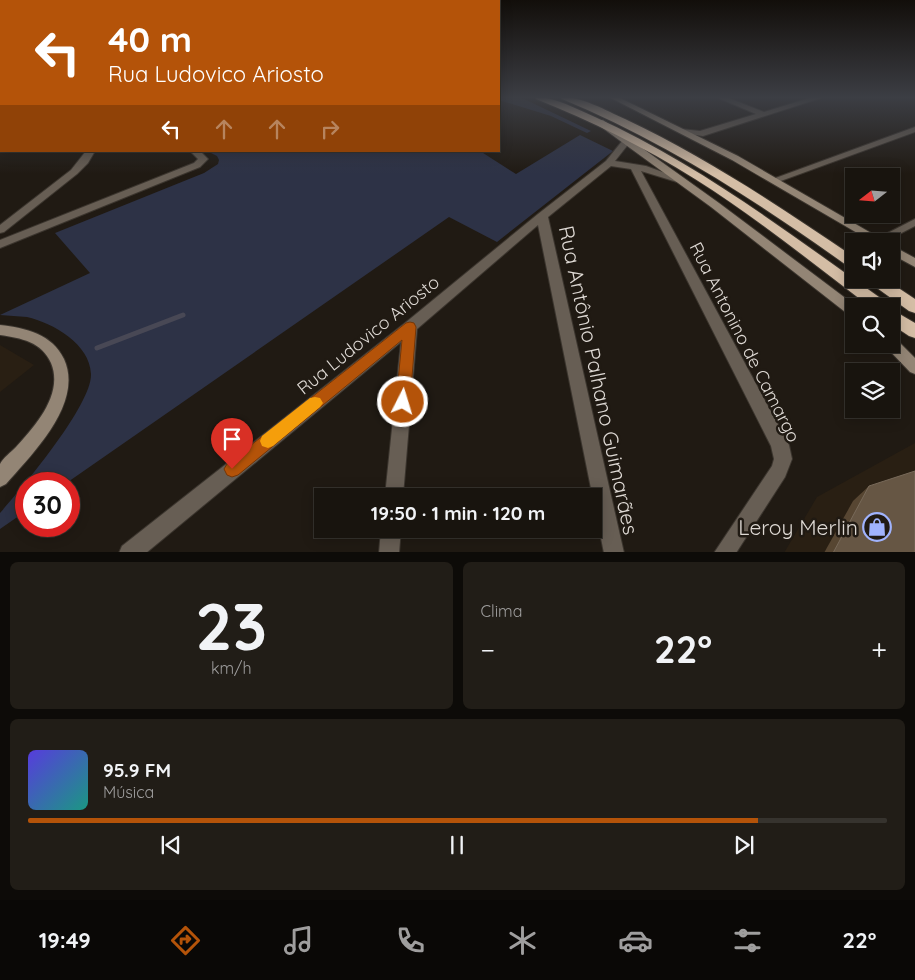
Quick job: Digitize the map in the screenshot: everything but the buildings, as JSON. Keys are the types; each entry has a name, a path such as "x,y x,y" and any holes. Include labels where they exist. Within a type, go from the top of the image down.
{"highway":[{"path":"610,123 700,176 869,298"},
{"path":"614,123 673,146 786,216 845,258"},
{"path":"888,288 915,306"},
{"path":"900,321 915,332"}],"street":[{"path":"606,123 626,142 716,205 845,305"},
{"path":"667,123 701,137 864,233"},
{"path":"701,137 739,123"},
{"path":"775,180 915,129"},
{"name":"Rua Ludovico Ariosto","path":"129,552 410,327 542,216 609,164 626,142"},
{"path":"0,230 74,172 85,161 90,152"},
{"path":"0,244 197,165 203,159 195,152"},
{"path":"609,164 634,166 676,178"},
{"name":"Rua Antonino de Camargo","path":"634,166 780,445 783,459 779,471 724,552"},
{"name":"Rua Antônio Palhano Guimarães","path":"542,216 614,552"},
{"path":"894,233 915,222"},
{"path":"900,255 915,264"},
{"path":"395,488 410,327"},
{"path":"0,330 30,335 44,343 53,351 60,362 63,377 58,402 48,419 0,478"},
{"path":"900,352 915,368"},
{"path":"389,552 390,538"}],"shaded area":[{"path":"565,123 574,123 591,131 587,133"},
{"path":"580,135 613,151 497,242 449,217 80,474 80,472 34,472 54,446 80,405 88,388 91,374 89,363 84,353 68,336 37,320 27,317 0,315 90,273 55,233 204,173 218,164 219,160 217,156 209,152 482,152 516,174"},
{"path":"0,345 34,365 0,392"},
{"path":"915,443 915,552 785,552 817,497"},
{"path":"15,496 15,519 0,529 0,513"}],"waterway":[{"path":"97,348 183,315"}],"slow traffic":[{"path":"268,441 315,403"}],"place":[{"name":"Leroy Merlin","path":"877,527"}],"route":[{"path":"232,469 410,327 403,402"}]}
